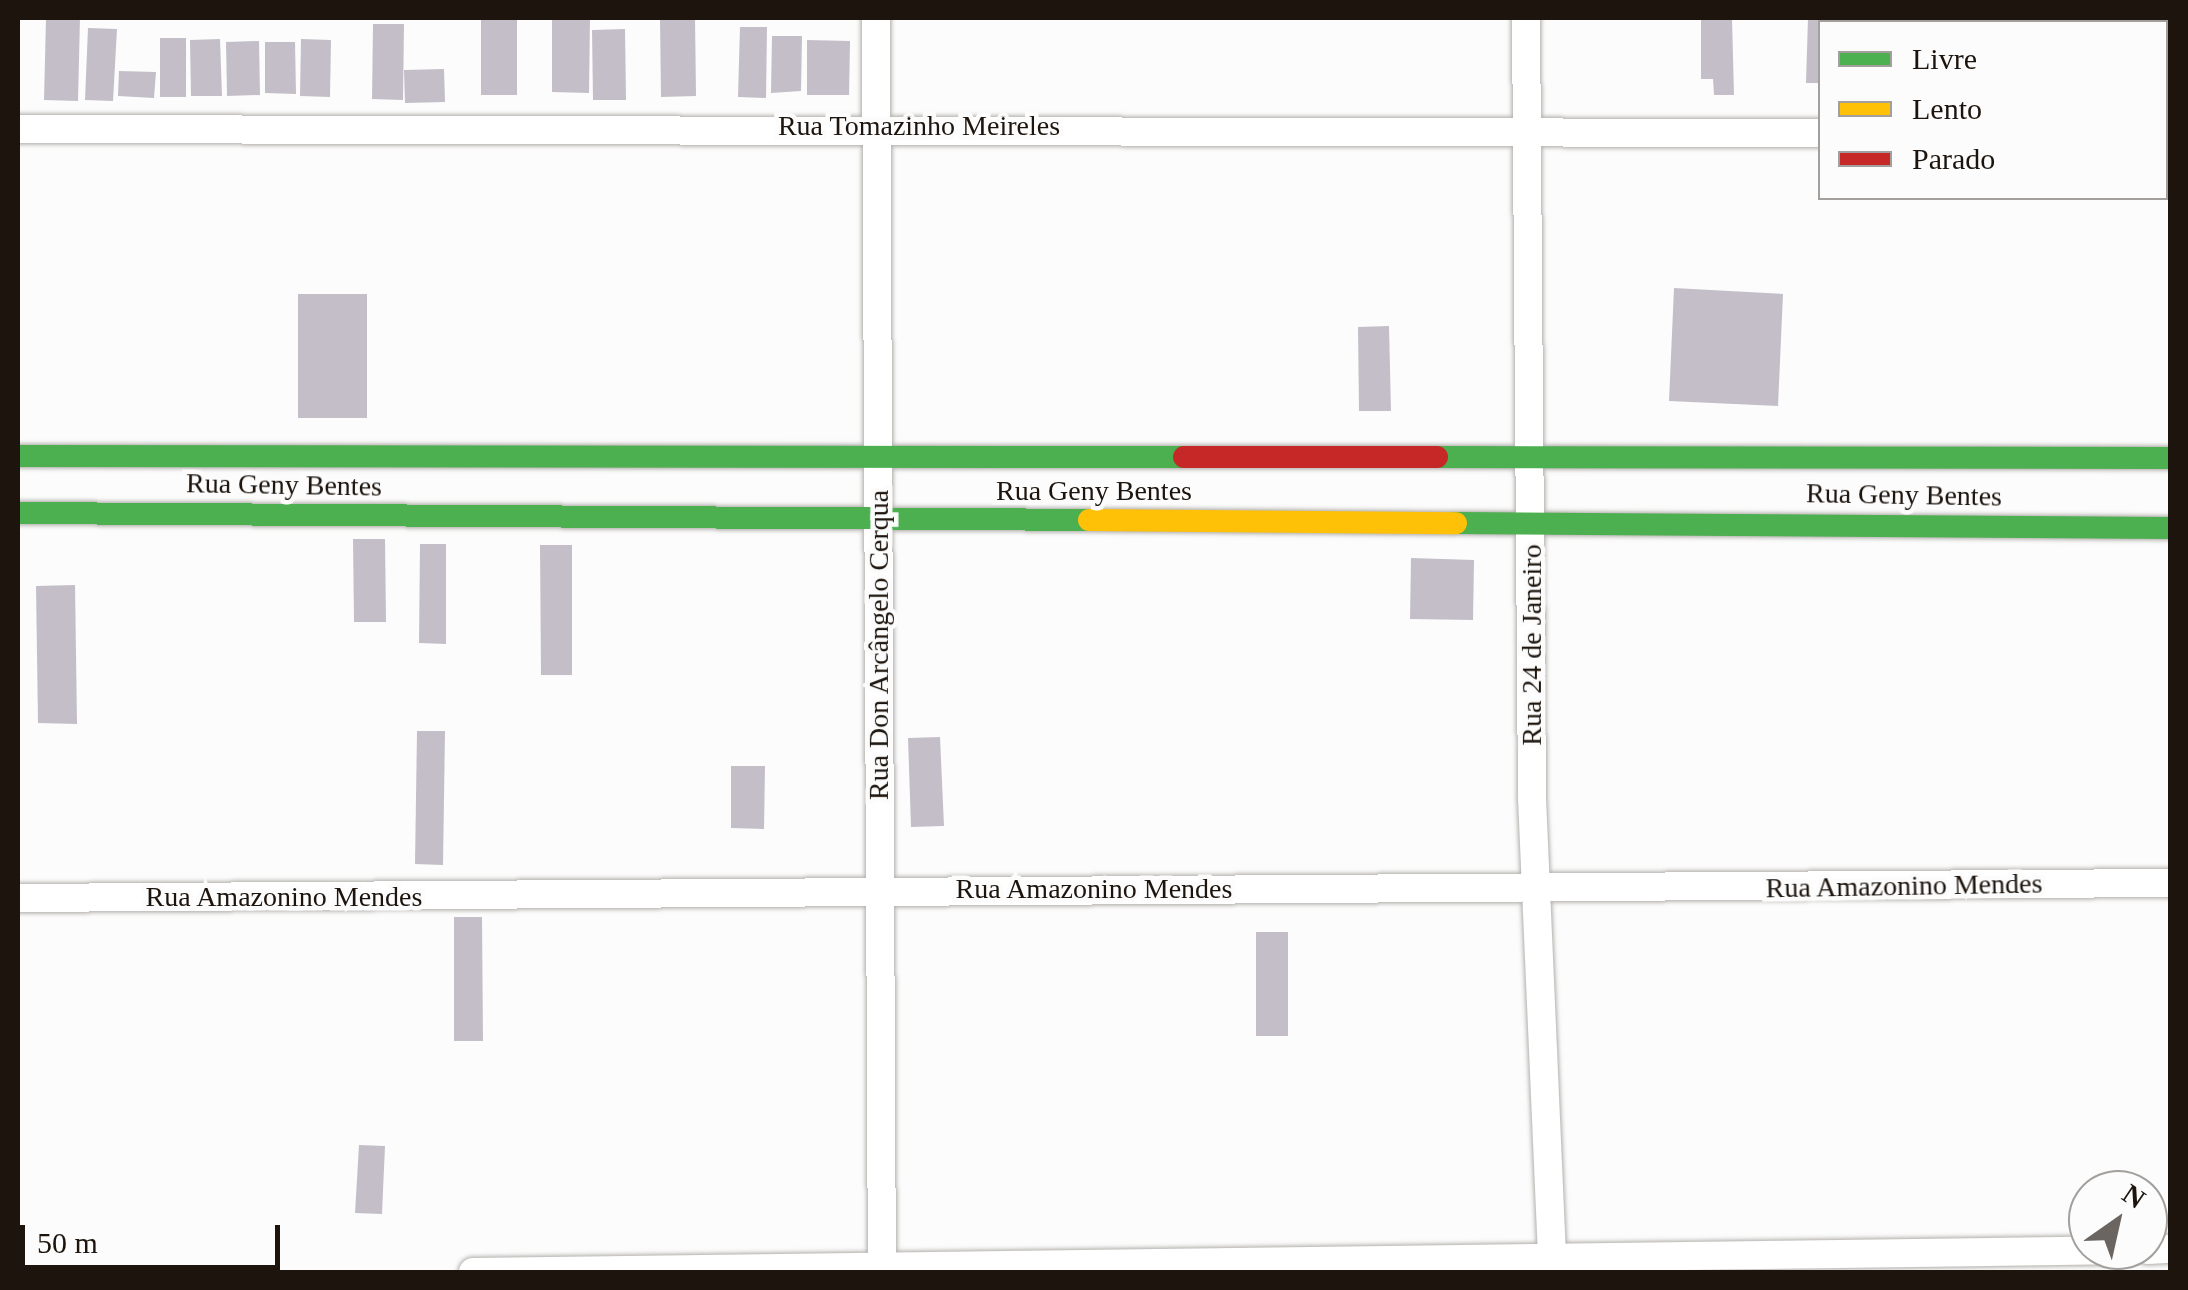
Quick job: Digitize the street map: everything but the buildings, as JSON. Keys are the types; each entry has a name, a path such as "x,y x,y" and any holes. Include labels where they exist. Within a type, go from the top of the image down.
{"street":[{"name":"Rua Don Arcângelo Cerqua","path":"876,18 882,1268"},
{"name":"Rua 24 de Janeiro","path":"1526,18 1535,889 1552,1267"},
{"name":"Rua Tomazinho Meireles","path":"18,128 875,125 1818,133"},
{"name":"Rua Geny Bentes","path":"18,456 2170,458"},
{"name":"Rua Geny Bentes","path":"18,512 2170,528"},
{"name":"Rua Amazonino Mendes","path":"18,898 878,889 1535,889 2170,883"},
{"path":"474,1272 1552,1267 2068,1252"}],"traffic: fast":[{"path":"18,456 1184,457"},
{"path":"1437,457 2170,458"},
{"path":"18,513 1089,520"},
{"path":"1456,523 2170,528"}],"traffic: slow":[{"path":"1089,520 1456,523"}],"traffic: jam":[{"path":"1184,457 1437,457"}]}
